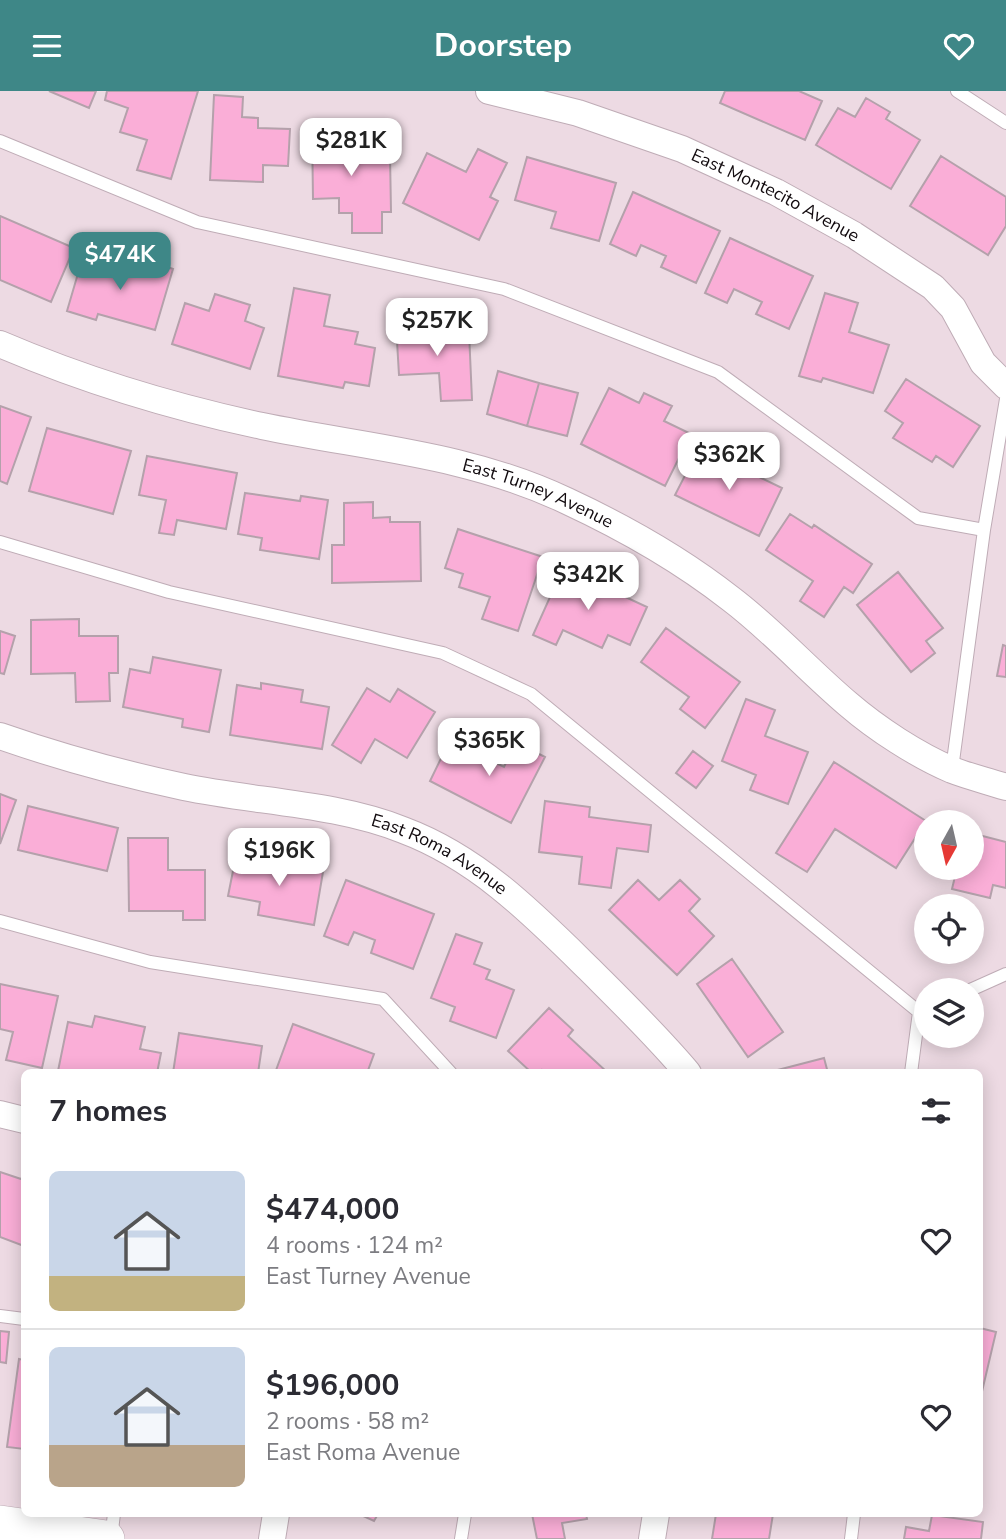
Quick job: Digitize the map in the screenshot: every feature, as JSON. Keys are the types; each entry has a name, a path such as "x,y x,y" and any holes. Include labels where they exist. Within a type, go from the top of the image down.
{"main road":[{"path":"0,1524 108,1539"}],"street":[{"name":"East Montecito Avenue","path":"489,91 578,113 682,149 776,192 854,235 933,287 953,308 983,363 1006,386"},
{"name":"East Turney Avenue","path":"0,344 122,390 264,426 390,447 465,463 564,499 623,528 680,562 733,600 849,705 887,734 952,769 1006,787"},
{"name":"East Roma Avenue","path":"0,736 104,767 185,787 362,817 403,829 442,848 493,880 530,911 657,1036 685,1069"},
{"path":"0,1114 21,1119"},
{"path":"272,1539 276,1517"},
{"path":"652,1539 656,1517"}],"lane":[{"path":"957,91 1006,123"},
{"path":"0,141 197,222 504,289 718,372 918,518 985,530"},
{"path":"952,769 1006,399"},
{"path":"0,542 169,592 443,653 531,694 914,1004"},
{"path":"0,921 150,962 383,999 447,1069"},
{"path":"984,984 1006,974"},
{"path":"912,1069 915,1048"},
{"path":"0,1316 21,1319"},
{"path":"108,1539 113,1517"},
{"path":"461,1539 465,1517"},
{"path":"850,1539 854,1517"}],"building":[{"path":"49,91 96,91 89,108"},
{"path":"107,91 198,91 171,179 137,170 147,140 120,132 128,108 105,100"},
{"path":"725,91 799,91 822,101 805,140 720,103"},
{"path":"214,95 243,97 242,117 258,118 258,128 290,129 288,166 263,165 263,182 210,180"},
{"path":"866,98 890,112 886,119 920,140 891,189 816,145 838,108 855,117"},
{"path":"312,125 352,125 352,156 390,155 391,212 382,212 382,233 352,233 352,213 339,213 339,198 313,199"},
{"path":"478,149 507,163 490,197 498,201 479,240 403,203 427,153 466,172"},
{"path":"941,156 1006,197 1006,226 988,255 910,206"},
{"path":"527,157 616,183 599,241 551,228 556,212 515,200"},
{"path":"633,192 720,231 696,283 661,267 666,256 641,245 636,256 610,244"},
{"path":"0,216 74,248 51,302 0,280"},
{"path":"730,238 813,276 789,329 756,314 762,302 734,289 727,303 705,293"},
{"path":"84,253 149,272 152,262 173,269 155,330 98,314 96,320 67,311"},
{"path":"294,288 330,295 324,326 358,332 355,344 375,348 369,386 345,382 343,388 278,376"},
{"path":"825,293 858,303 849,332 889,345 873,393 823,378 821,382 799,376"},
{"path":"215,294 250,305 245,321 264,328 250,369 172,344 185,303 209,311"},
{"path":"436,322 436,333 469,332 472,400 441,401 439,373 399,375 396,324"},
{"path":"498,371 539,383 527,426 487,414"},
{"path":"906,379 980,426 953,467 936,456 932,462 893,438 903,423 885,411"},
{"path":"539,383 578,393 567,436 527,426"},
{"path":"609,388 639,403 644,393 672,406 664,421 691,434 665,486 581,444"},
{"path":"0,406 31,417 7,484 0,481"},
{"path":"47,428 131,451 113,514 29,491"},
{"path":"699,448 782,488 759,536 675,495"},
{"path":"147,456 237,473 226,529 177,520 174,535 159,533 166,500 139,495"},
{"path":"245,493 300,501 301,496 328,500 319,559 260,550 262,538 238,534"},
{"path":"373,502 373,518 390,517 390,522 420,522 421,581 332,583 332,545 344,545 344,503"},
{"path":"790,514 812,528 814,525 872,564 853,593 844,587 824,617 800,601 813,581 766,550"},
{"path":"458,529 543,557 518,631 482,619 490,597 459,587 463,574 445,568"},
{"path":"563,568 647,607 630,645 608,635 602,648 563,630 556,645 533,635"},
{"path":"898,572 943,628 926,641 935,653 911,672 857,605"},
{"path":"79,619 79,636 118,636 118,673 109,673 110,701 76,702 75,673 31,674 31,620"},
{"path":"666,628 740,682 705,728 680,709 689,697 641,662"},
{"path":"0,631 15,636 4,674 0,673"},
{"path":"1003,645 1006,646 1006,677 997,676"},
{"path":"153,657 221,670 209,732 182,727 183,719 123,707 130,669 150,673"},
{"path":"261,683 303,690 301,702 329,707 322,749 230,735 237,685 261,689"},
{"path":"367,688 390,702 398,689 435,712 407,758 375,739 361,763 332,745"},
{"path":"746,699 775,710 765,736 808,752 788,804 750,790 756,775 722,761"},
{"path":"450,740 504,767 516,742 545,757 511,823 430,781"},
{"path":"693,751 713,766 696,788 676,773"},
{"path":"834,762 914,813 914,840 896,868 835,829 807,872 776,853"},
{"path":"0,794 16,800 0,844"},
{"path":"545,801 590,807 589,817 651,825 648,852 617,848 611,888 579,884 582,857 539,852"},
{"path":"28,806 118,828 107,871 18,850"},
{"path":"984,836 1006,842 1006,888 993,885 990,898 984,897 984,894 952,889 954,880 984,880"},
{"path":"128,838 168,838 168,870 205,870 205,920 183,920 183,911 129,911"},
{"path":"236,856 296,866 296,861 324,866 314,925 258,915 260,902 228,896"},
{"path":"346,880 434,914 413,969 371,953 375,940 354,932 348,945 324,936"},
{"path":"638,880 659,900 680,880 700,899 689,911 714,936 677,975 609,910"},
{"path":"456,934 482,943 474,964 490,970 486,979 514,990 496,1038 450,1021 455,1007 431,998"},
{"path":"732,959 783,1032 748,1057 697,984"},
{"path":"0,984 58,996 42,1068 6,1060 13,1032 0,1029"},
{"path":"549,1008 573,1030 568,1036 604,1069 528,1069 508,1051"},
{"path":"95,1016 145,1027 140,1049 161,1053 158,1069 58,1069 68,1022 92,1027"},
{"path":"293,1024 374,1054 368,1069 276,1069"},
{"path":"179,1033 262,1046 259,1069 174,1069"},
{"path":"824,1058 827,1069 781,1069"},
{"path":"0,1172 21,1179 21,1245 0,1237"},
{"path":"983,1329 996,1332 983,1387"},
{"path":"0,1331 9,1332 6,1363 0,1362"},
{"path":"19,1359 21,1449 7,1447"},
{"path":"533,1517 587,1517 562,1523 565,1539 537,1539"},
{"path":"716,1517 773,1517 769,1539 712,1539"},
{"path":"932,1517 983,1522 981,1539 904,1539 906,1527 929,1531"}]}
